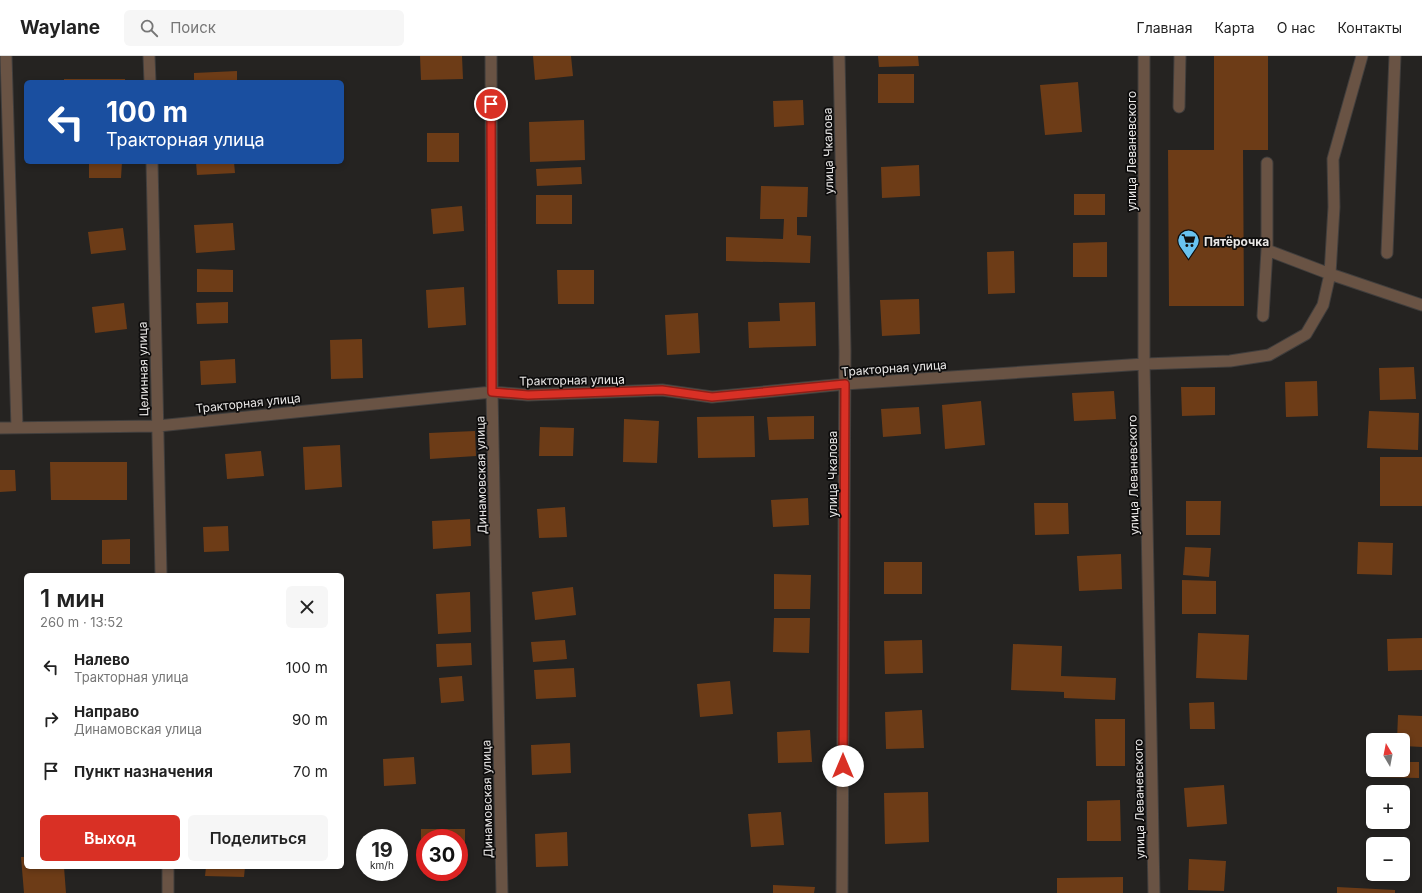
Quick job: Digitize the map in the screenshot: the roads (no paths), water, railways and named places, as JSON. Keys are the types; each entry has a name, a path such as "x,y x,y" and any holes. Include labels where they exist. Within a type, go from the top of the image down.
{"street":[{"path":"6,56 17,428"},
{"path":"149,56 150,80"},
{"name":"Динамовская улица","path":"491,56 492,392 502,893"},
{"name":"улица Чкалова","path":"839,56 845,384 842,893"},
{"name":"улица Леваневского","path":"1144,56 1144,364 1154,893"},
{"path":"1179,107 1180,56"},
{"name":"Тракторная улица","path":"0,428 158,426 492,392 528,395 662,390 712,397 845,384 1144,364 1230,361 1269,355 1306,334 1323,305 1330,274 1334,208 1333,159 1362,56"},
{"path":"1387,253 1396,56"},
{"path":"1263,316 1267,250 1267,163"},
{"name":"Целинная улица","path":"152,164 161,573"},
{"path":"1267,250 1330,274 1422,305"},
{"path":"168,869 168,893"}],"place":[{"name":"Пятёрочка","path":"1189,260"}]}
